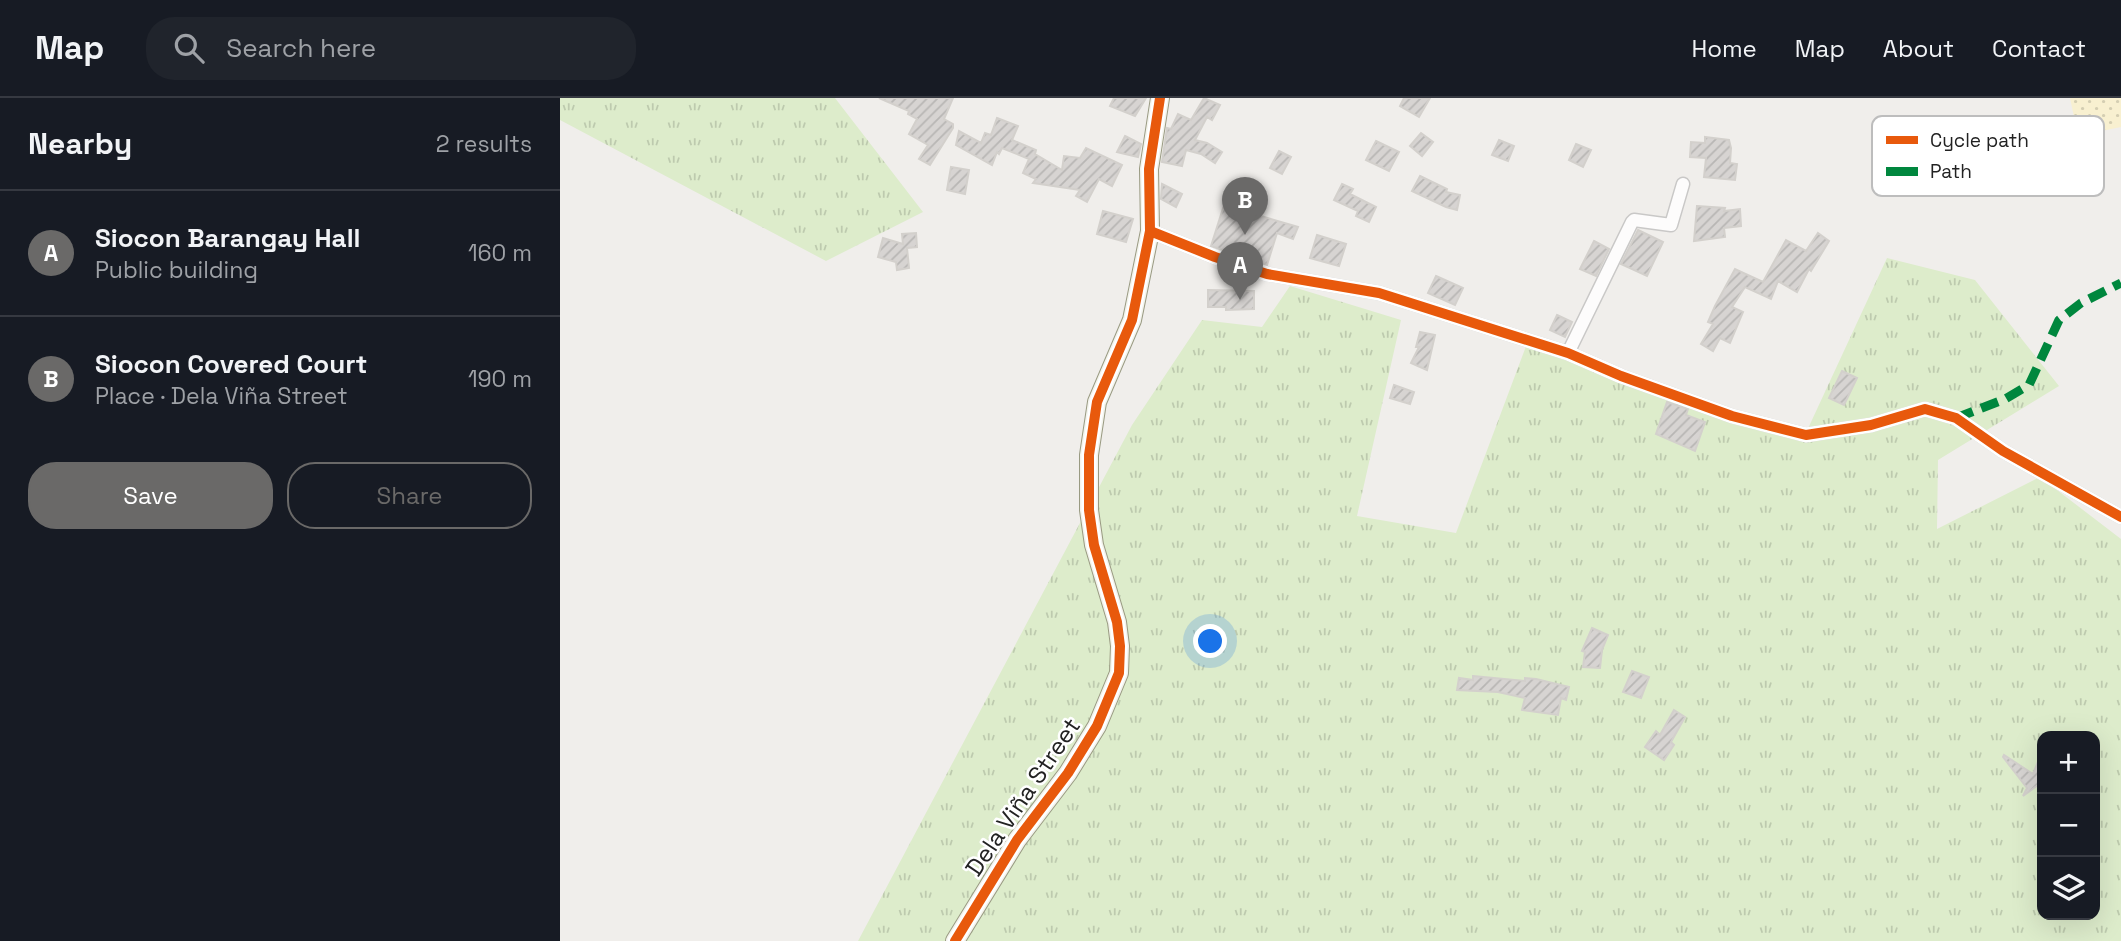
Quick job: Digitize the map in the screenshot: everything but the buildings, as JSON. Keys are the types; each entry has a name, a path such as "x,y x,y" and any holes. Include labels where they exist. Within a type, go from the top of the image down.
{"street":[{"name":"Dela Viña Street","path":"955,941 1017,841 1068,773 1089,738 1119,673 1117,622 1094,545 1089,510 1089,455 1097,402 1132,320 1150,231 1149,169 1160,98"},
{"path":"1568,353 1632,222 1634,220 1671,225 1683,184"},
{"path":"1150,231 1267,274 1379,293 1568,353 1621,376 1732,416 1806,435 1871,425 1925,409 1956,418 2003,451 2121,517"}],"green space":[{"path":"560,98 835,98 923,212 826,261 560,120"},
{"path":"1887,258 1975,280 2059,386 1938,460 1937,529 2040,477 2121,539 2121,941 858,941 1132,425 1202,320 1262,327 1290,286 1401,320 1357,516 1456,533 1528,341 1805,435"}],"sand":[{"path":"2070,98 2121,98 2121,127 2104,131 2104,116 2074,116"}],"marked path":[{"path":"1956,418 2005,399 2029,385 2059,320 2081,303 2121,283"}],"cycle path":[{"path":"955,941 1017,840 1068,773 1097,726 1119,673 1117,622 1094,545 1089,510 1089,455 1097,402 1132,320 1150,231 1149,169 1160,98"},
{"path":"1150,231 1267,274 1379,293 1568,353 1621,376 1732,416 1806,435 1871,425 1925,409 1956,418 2003,451 2121,517"}],"place":[{"name":"Siocon Covered Court","path":"1245,235"},
{"name":"Siocon Barangay Hall","path":"1240,300"}]}
